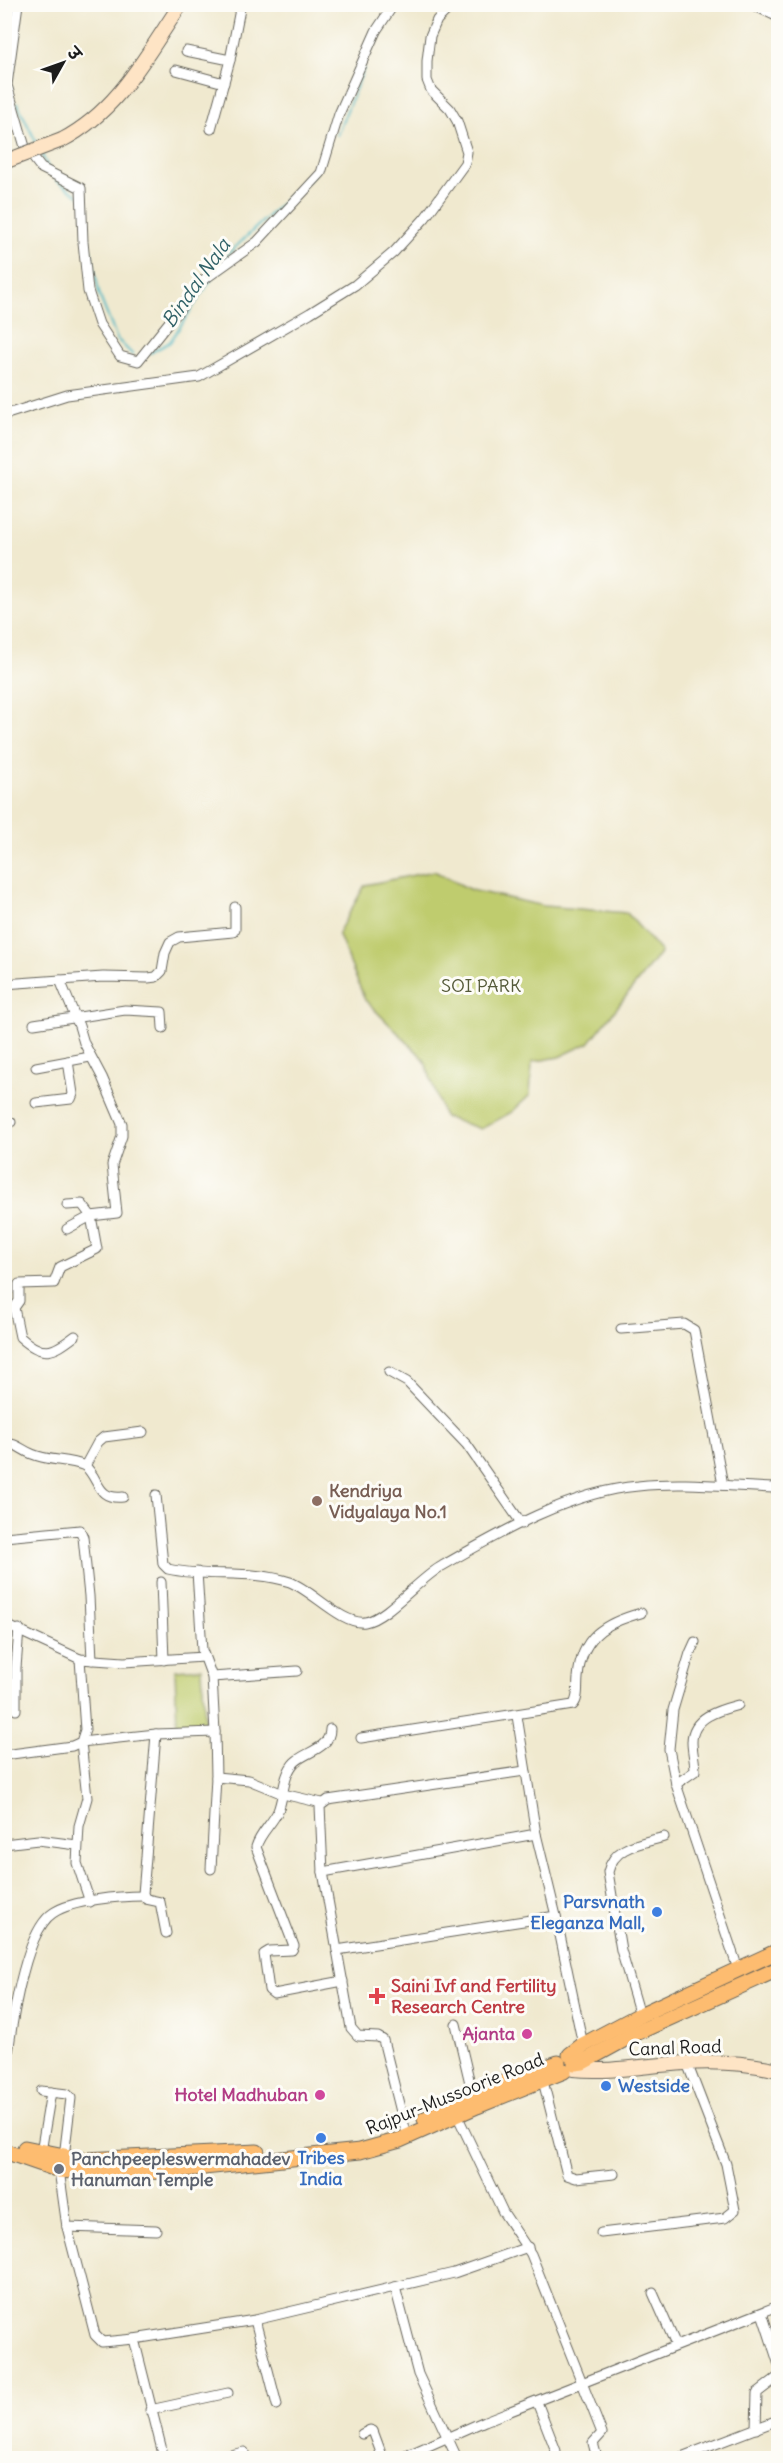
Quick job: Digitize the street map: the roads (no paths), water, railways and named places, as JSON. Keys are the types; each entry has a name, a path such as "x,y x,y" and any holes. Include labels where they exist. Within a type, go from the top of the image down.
{"main road":[{"name":"Rajpur-Mussoorie Road","path":"4,2151 100,2173 165,2170 360,2151 400,2140 512,2091 543,2081 568,2064 583,2045 640,2015 778,1951"},
{"name":"Rajpur-Mussoorie Road","path":"4,2142 41,2152 62,2163 365,2145 473,2096 568,2064 583,2062 636,2033 778,1969"}],"street":[{"path":"18,4 7,85 25,147 41,168 81,188 82,242 88,291 95,313 99,324 120,356 138,361 202,281 257,242 292,207 321,173 339,114 376,31 394,4"},
{"path":"4,162 62,140 81,130 112,104 126,87 181,4"},
{"path":"211,129 230,60 241,4"},
{"path":"4,415 67,395 199,376 310,314 355,285 394,252 425,218 465,163 466,152 458,121 450,109 431,90 427,80 430,36 437,20 453,4"},
{"path":"751,4 778,17"},
{"path":"186,51 230,60"},
{"path":"176,70 224,82"},
{"path":"4,984 156,977 162,971 165,953 170,942 179,937 233,932 235,907"},
{"path":"60,980 90,1057 102,1077 122,1131 112,1165 116,1214 91,1216 67,1229"},
{"path":"34,1024 132,1009 160,1011 163,1014 163,1028"},
{"path":"36,1067 90,1057"},
{"path":"36,1104 71,1099 73,1094 68,1061"},
{"path":"67,1205 82,1204 91,1216 97,1249 60,1267 54,1283 18,1285 19,1301 14,1308 20,1337 38,1350 43,1352 56,1350 75,1336"},
{"path":"621,1329 684,1324 694,1330 723,1485"},
{"path":"389,1372 407,1382 467,1445 522,1524"},
{"path":"85,1466 98,1442 104,1437 143,1432"},
{"path":"4,1444 14,1444 38,1456 59,1458 85,1466 102,1493 114,1498 123,1497"},
{"path":"156,1495 165,1567 171,1570 249,1576 291,1583 348,1618 365,1622 377,1617 439,1567 522,1524 585,1496 635,1486 683,1483 778,1488"},
{"path":"4,1537 77,1529 82,1533 89,1596 92,1660"},
{"path":"197,1572 204,1657 212,1677 215,1732 216,1777 212,1869"},
{"path":"161,1582 164,1660"},
{"path":"361,1738 517,1716 575,1704 579,1667 590,1640 606,1625 641,1612"},
{"path":"4,1624 80,1659 116,1662 204,1657"},
{"path":"16,1710 19,1629"},
{"path":"695,1642 678,1688 670,1725 669,1749 676,1784 738,1969"},
{"path":"80,1659 86,1730 81,1742 87,1798 79,1826 77,1845 78,1868 86,1885 90,1902"},
{"path":"212,1677 297,1671"},
{"path":"676,1784 695,1771 692,1740 698,1726 716,1711 738,1705"},
{"path":"517,1716 536,1834 583,2045"},
{"path":"330,1729 330,1737 326,1743 292,1766 278,1810 256,1847 294,1946 292,1950 269,1951 264,1954 268,1990 274,1994 343,1981"},
{"path":"4,1755 72,1746 81,1742 156,1734 215,1732"},
{"path":"143,1896 156,1734"},
{"path":"216,1777 249,1780 283,1794 322,1803 328,1800 525,1771"},
{"path":"322,1803 319,1810 323,1872 354,2034 378,2037 383,2040 405,2128"},
{"path":"323,1872 536,1834"},
{"path":"640,2015 621,1950 608,1872 610,1862 622,1849 664,1837"},
{"path":"4,1844 38,1840 77,1845"},
{"path":"7,2085 4,2079 12,2022 37,1932 43,1921 59,1909 113,1897 143,1896 160,1902 166,1933"},
{"path":"337,1950 556,1916"},
{"path":"456,2024 473,2096"},
{"path":"601,2232 725,2218 735,2210 726,2164 687,2062"},
{"name":"Canal Road","path":"568,2064 591,2071 687,2062 748,2065 778,2070"},
{"path":"543,2081 567,2175 576,2178 614,2174"},
{"path":"41,2091 67,2094 70,2098 62,2163 68,2227 96,2338 102,2342 255,2320 454,2273 528,2247"},
{"path":"41,2152 51,2092"},
{"path":"457,2115 503,2212 528,2247 602,2435 593,2443 597,2458"},
{"path":"68,2227 156,2230"},
{"path":"395,2287 418,2374 457,2458"},
{"path":"653,2293 676,2345"},
{"path":"401,2458 676,2345 778,2306"},
{"path":"762,2313 778,2362"},
{"path":"255,2320 277,2404"},
{"path":"134,2339 150,2410 164,2458"},
{"path":"756,2429 757,2393 778,2377"},
{"path":"150,2410 228,2393"},
{"path":"537,2402 556,2451"},
{"path":"680,2458 693,2456 778,2420"},
{"path":"362,2434 373,2431 383,2458"},
{"path":"217,2458 244,2452"}],"waterway":[{"name":"Bindal Nala","path":"9,4 9,36"},
{"name":"Bindal Nala","path":"337,135 364,68"},
{"name":"Bindal Nala","path":"17,103 37,144"},
{"name":"Bindal Nala","path":"42,155 48,168"},
{"name":"Bindal Nala","path":"224,261 229,253 313,174 320,163"},
{"name":"Bindal Nala","path":"56,180 79,196"},
{"name":"Bindal Nala","path":"87,234 100,297 117,339 133,355"},
{"name":"Bindal Nala","path":"150,353 170,342 212,278"}],"place":[{"name":"Kendriya Vidyalaya No.1","path":"317,1501"},
{"name":"Parsvnath Eleganza Mall,","path":"657,1912"},
{"name":"Saini Ivf and Fertility Research Centre","path":"377,1996"},
{"name":"Ajanta","path":"527,2034"},
{"name":"Westside","path":"606,2086"},
{"name":"Hotel Madhuban","path":"320,2095"},
{"name":"Tribes India","path":"321,2138"},
{"name":"Panchpeepleswermahadev Hanuman Temple","path":"59,2169"}],"park label":[{"name":"SOI PARK","path":"481,986"}]}
